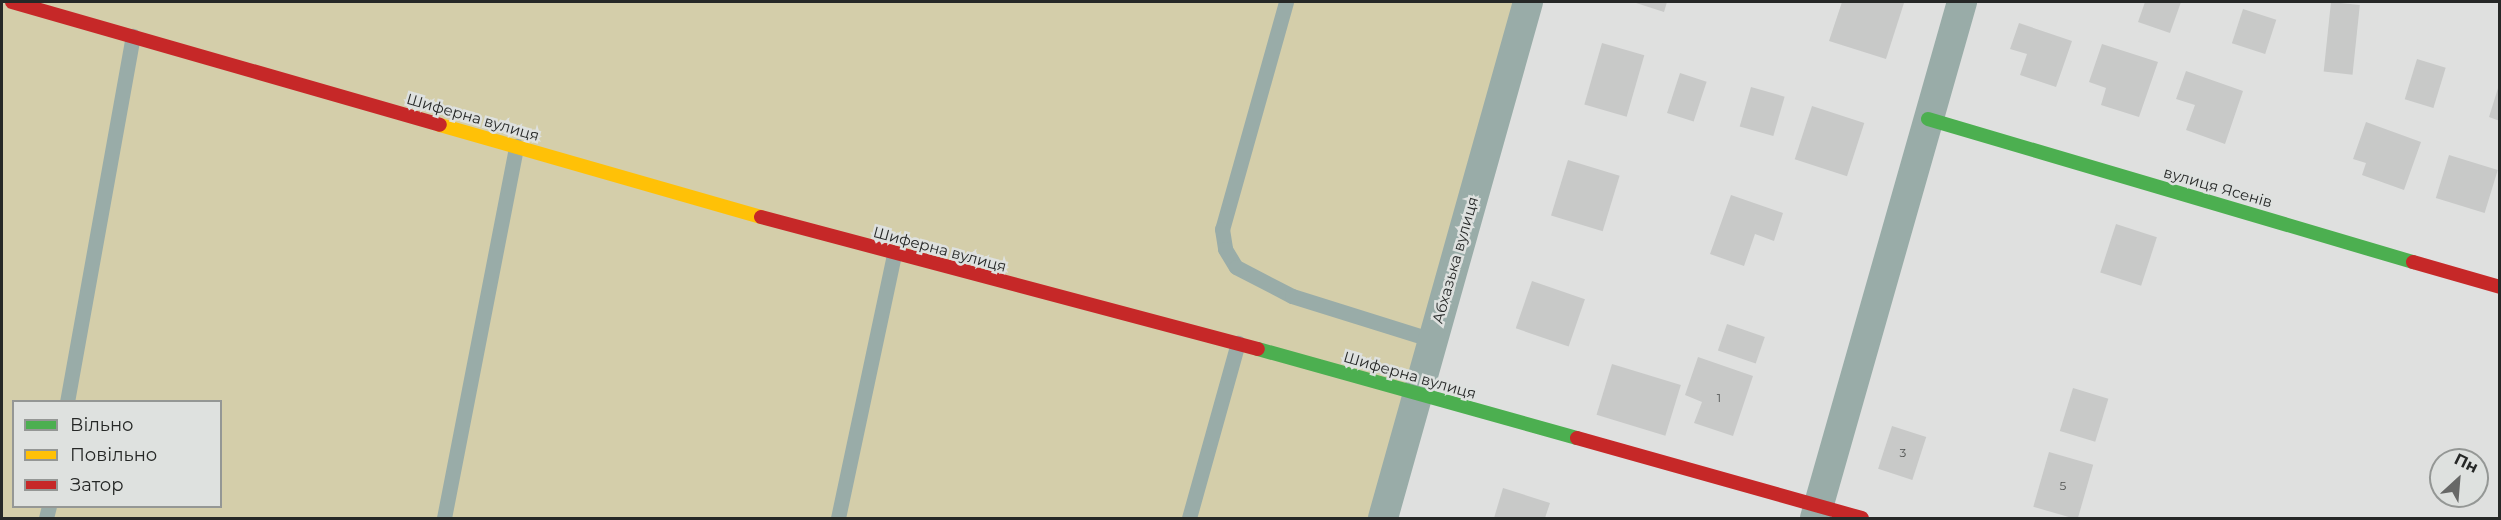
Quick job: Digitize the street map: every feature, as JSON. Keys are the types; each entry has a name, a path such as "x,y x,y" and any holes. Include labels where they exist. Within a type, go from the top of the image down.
{"street":[{"name":"Шиферна вулиця","path":"12,2 894,255 1238,343 1816,512 1862,519"},
{"name":"Абхазька вулиця","path":"1383,519 1528,2"},
{"path":"1816,512 1962,2"},
{"name":"вулиця Ясенів","path":"1928,119 2499,287"}],"lane":[{"path":"1287,2 1222,229 1225,249 1236,267 1292,296 1432,340"},
{"path":"68,400 133,36"},
{"path":"444,519 516,146"},
{"path":"838,519 894,255"},
{"path":"1189,519 1238,343"}],"shaded area":[{"path":"2,2 1528,2 1383,518 2,518"}],"building":[{"path":"1633,2 1667,2 1664,12"},
{"path":"1842,2 1904,3 1886,59 1829,41"},
{"path":"2145,2 2181,2 2170,33 2138,22"},
{"path":"2331,2 2360,5 2353,75 2324,72"},
{"path":"2243,9 2276,20 2265,54 2232,43"},
{"path":"2019,23 2072,41 2056,87 2020,75 2027,54 2010,49"},
{"path":"1602,43 1644,55 1627,117 1584,105"},
{"path":"2102,44 2158,62 2139,117 2101,105 2106,88 2089,82"},
{"path":"2417,59 2446,68 2433,108 2405,99"},
{"path":"2186,71 2243,91 2225,144 2186,130 2195,105 2176,99"},
{"path":"1680,73 1707,82 1694,122 1667,113"},
{"path":"2500,85 2500,121 2489,117"},
{"path":"1751,87 1785,97 1773,136 1740,126"},
{"path":"1812,106 1864,123 1847,176 1795,159"},
{"path":"2366,122 2421,142 2404,190 2362,175 2366,163 2353,159"},
{"path":"2449,155 2498,170 2485,213 2436,198"},
{"path":"1568,160 1620,176 1603,231 1551,215"},
{"path":"1731,195 1783,213 1774,241 1755,234 1744,266 1710,254"},
{"path":"2116,224 2157,237 2141,286 2100,273"},
{"path":"1532,281 1585,299 1569,347 1516,328"},
{"path":"1727,324 1765,337 1756,363 1718,350"},
{"path":"1698,357 1753,376 1733,436 1694,423 1702,402 1685,395"},
{"path":"1612,364 1681,385 1665,436 1597,415"},
{"path":"2073,388 2108,399 2095,442 2060,431"},
{"path":"1892,426 1926,437 1912,480 1878,469"},
{"path":"2049,452 2093,465 2078,518 2033,507"},
{"path":"1503,488 1550,503 1545,518 1494,518"}],"traffic: fast":[{"path":"1928,119 2413,262"},
{"path":"1258,349 1577,438"}],"traffic: slow":[{"path":"440,125 761,217"}],"traffic: jam":[{"path":"12,2 440,125"},
{"path":"761,217 1258,349"},
{"path":"2413,262 2500,287"},
{"path":"1577,438 1862,518"}]}
